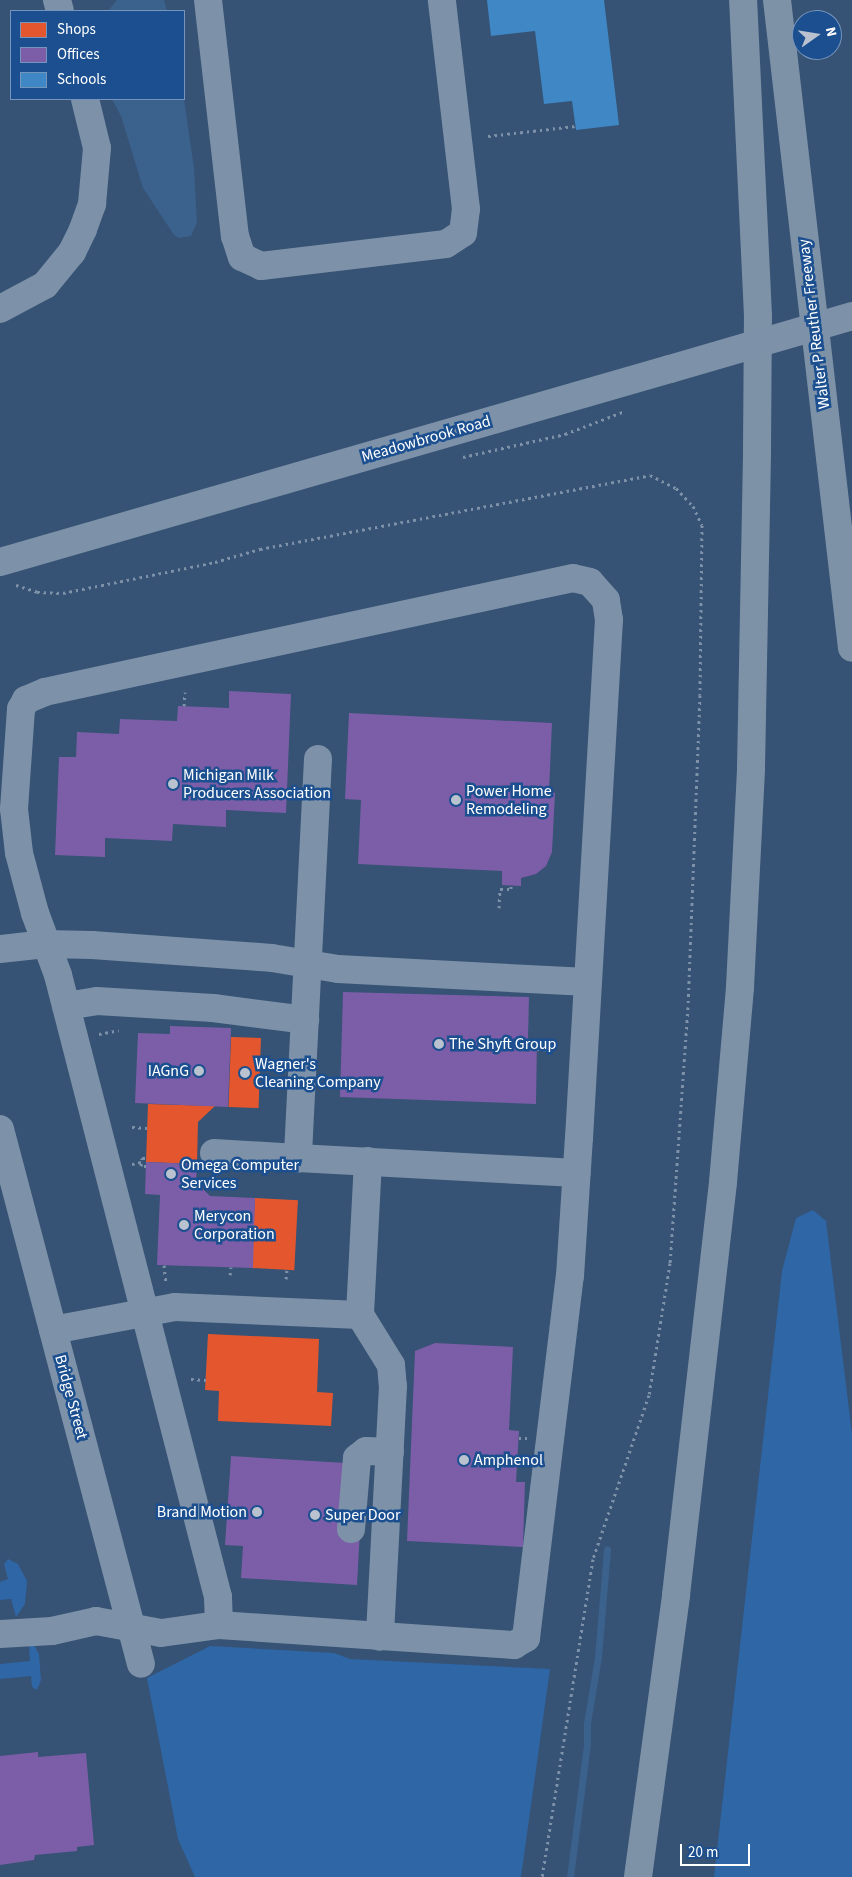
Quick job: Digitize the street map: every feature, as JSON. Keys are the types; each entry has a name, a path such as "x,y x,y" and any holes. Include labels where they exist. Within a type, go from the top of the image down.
{"highway":[{"path":"638,1877 676,1595 723,1182 740,986 751,768 758,316 743,0"},
{"name":"Walter P Reuther Freeway","path":"777,0 852,648"}],"street":[{"path":"208,0 235,236 242,257 261,266 446,244 463,233 466,209 442,0"},
{"path":"0,310 45,285 72,252 83,229 92,204 97,148 85,100"},
{"name":"Meadowbrook Road","path":"0,562 852,316"},
{"path":"0,1634 52,1631 96,1621 174,1633 219,1625 514,1645 526,1638 570,1276 609,611 606,600 596,587 573,578 45,692 26,700 19,720 14,825 32,904 66,1006 218,1597 219,1625"},
{"path":"298,1158 318,760"},
{"path":"0,949 46,944 272,958 338,969 588,982"},
{"path":"66,1006 90,1001 125,1002 213,1008 305,1020"},
{"name":"Bridge Street","path":"0,1129 141,1664"},
{"path":"214,1153 577,1173"},
{"path":"368,1161 360,1315 391,1365 390,1452 380,1637"},
{"path":"53,1330 144,1310 175,1307 360,1315"},
{"path":"351,1529 357,1458 366,1451 390,1452"}],"path":[{"path":"488,136 575,126"},
{"path":"184,706 185,692"},
{"path":"499,908 500,889 511,890 511,886"},
{"path":"94,1035 128,1028"},
{"path":"537,1049 552,1050"},
{"path":"132,1127 147,1128"},
{"path":"146,1158 142,1158 141,1166 146,1166"},
{"path":"164,1265 167,1289"},
{"path":"230,1275 231,1268"},
{"path":"286,1279 287,1269"},
{"path":"191,1379 206,1380"}],"shaded area":[{"path":"117,0 164,0 167,10 109,10"},
{"path":"113,100 184,100 194,168 197,223 191,236 179,238 174,235 143,188 121,116"},
{"path":"813,1210 826,1221 852,1434 852,1877 714,1877 782,1271 796,1218"},
{"path":"8,1559 18,1564 27,1581 25,1604 16,1617 11,1599 0,1600 0,1582 8,1579 4,1564"},
{"path":"34,1645 39,1654 41,1680 37,1690 32,1687 31,1676 0,1679 0,1664 30,1661 29,1646"},
{"path":"210,1646 334,1653 350,1659 550,1669 521,1877 195,1877 178,1839 147,1678"}],"building: Shops":[{"name":"Wagner's Cleaning Company","path":"231,1037 261,1038 259,1108 229,1107"},
{"path":"148,1104 215,1106 198,1122 197,1164 146,1162"},
{"path":"255,1198 298,1200 294,1270 251,1268"},
{"path":"208,1334 319,1339 317,1392 333,1393 331,1426 218,1421 219,1391 205,1390"}],"building: Offices":[{"name":"Michigan Milk Producers Association","path":"229,691 291,694 286,813 226,810 226,827 173,824 172,841 105,838 105,857 55,855 59,757 76,757 77,732 119,734 120,719 177,721 178,706 229,708"},
{"name":"Power Home Remodeling","path":"349,713 552,723 549,792 555,793 552,852 546,866 536,874 521,878 521,886 502,885 502,871 358,864 361,800 345,799"},
{"name":"The Shyft Group","path":"343,992 529,997 528,1039 537,1040 536,1104 340,1097"},
{"name":"IAGnG","path":"170,1026 231,1028 228,1107 135,1103 138,1033 170,1034"},
{"path":"146,1162 197,1164 196,1182 210,1196 255,1198 253,1268 157,1265 160,1195 145,1194"},
{"name":"Amphenol","path":"435,1343 513,1347 509,1430 519,1431 516,1482 525,1482 523,1547 407,1541 415,1351"},
{"path":"231,1456 346,1463 360,1530 357,1585 241,1578 243,1546 225,1545"},
{"path":"38,1752 38,1757 86,1753 94,1845 77,1847 77,1851 35,1855 34,1860 0,1865 0,1756"}],"building: Schools":[{"path":"487,0 604,0 619,125 576,130 572,101 544,104 535,31 491,36"}],"waterway":[{"path":"570,1877 587,1745 587,1723 598,1657 607,1549"}],"place":[{"name":"Michigan Milk Producers Association","path":"173,784"},
{"name":"Power Home Remodeling","path":"456,800"},
{"name":"The Shyft Group","path":"439,1044"},
{"name":"IAGnG","path":"199,1071"},
{"name":"Wagner's Cleaning Company","path":"245,1073"},
{"name":"Omega Computer Services","path":"171,1174"},
{"name":"Merycon Corporation","path":"184,1225"},
{"name":"Amphenol","path":"464,1460"},
{"name":"Brand Motion","path":"257,1512"},
{"name":"Super Door","path":"315,1515"}]}
